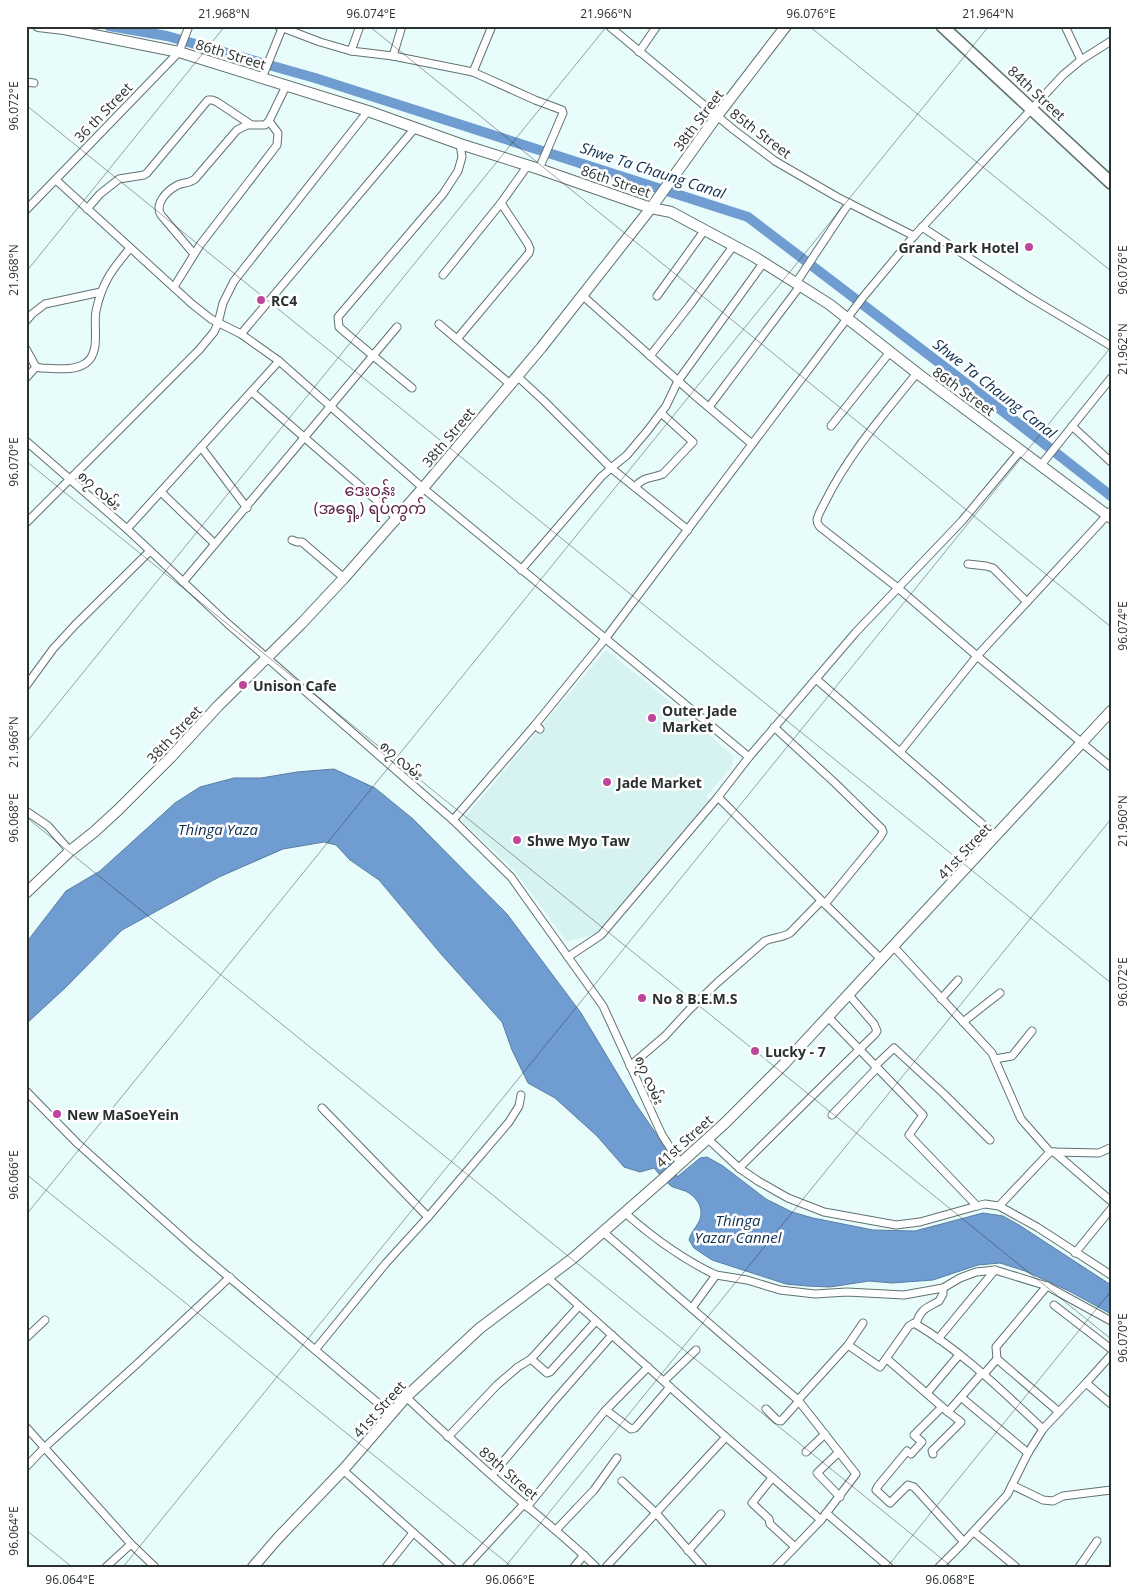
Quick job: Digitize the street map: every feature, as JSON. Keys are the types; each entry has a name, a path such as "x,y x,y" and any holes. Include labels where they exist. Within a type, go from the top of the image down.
{"main road":[{"name":"86th Street","path":"38,26 180,49 264,74 286,86 368,110 460,144 528,165 541,164 651,208 671,212 764,262 847,317 917,373 1021,450 1043,462 1110,515"},
{"name":"38th Street","path":"26,893 70,851 118,810 171,757 218,706 301,624 397,518 583,296 786,26"},
{"name":"84th Street","path":"942,26 1111,183"},
{"name":"41st Street","path":"253,1567 343,1470 406,1398 480,1328 572,1259 662,1180 784,1064 1111,711"}],"street":[{"name":"36 th Street","path":"26,210 180,49 189,26"},
{"path":"351,51 360,26"},
{"path":"393,56 402,26"},
{"path":"473,72 492,26"},
{"name":"85th Street","path":"609,26 717,116 775,161 848,203 914,236"},
{"path":"639,52 658,26"},
{"path":"1065,26 1081,60"},
{"path":"264,74 281,27 320,42 351,51 393,56 473,72 563,111 541,164"},
{"path":"453,820 537,727 688,530 847,317 914,236 1063,74 1111,41"},
{"path":"194,254 160,215 158,212 159,204 175,186 192,182 233,134 242,127 252,125 264,126 269,121 286,86"},
{"path":"87,209 100,194 119,179 147,173 208,100 216,102 252,125"},
{"path":"26,523 199,350 214,332 223,303 234,281 368,110"},
{"path":"174,287 194,254 277,145 278,133 269,121"},
{"path":"241,334 415,128"},
{"path":"412,388 339,327 338,317 443,194 458,171 462,156 460,144"},
{"path":"443,275 501,203 528,165"},
{"path":"56,180 192,304 218,323 241,334 279,361 423,488 749,757"},
{"path":"458,339 530,253 528,244 501,203"},
{"path":"709,407 798,284 848,203"},
{"path":"922,227 1029,297 1111,346"},
{"path":"656,296 704,231"},
{"path":"650,356 734,245"},
{"path":"36,367 76,367 86,363 90,358 96,342 95,319 101,292 108,274 130,248"},
{"path":"521,570 601,477 627,455 648,430 666,406 678,380 704,347 764,262"},
{"path":"26,321 44,304 101,292"},
{"path":"583,296 752,444"},
{"path":"439,324 510,384"},
{"path":"183,582 397,327"},
{"path":"26,349 36,367"},
{"path":"831,426 890,352"},
{"path":"127,529 279,361"},
{"path":"26,378 36,367"},
{"path":"917,373 871,430 845,468 830,493 817,522 820,527 898,588 1081,744 1111,767"},
{"path":"517,376 611,468 688,530"},
{"path":"1043,462 1111,378"},
{"path":"252,392 397,518"},
{"path":"635,487 642,479 663,474 692,442 661,412"},
{"path":"1072,426 1110,459"},
{"name":"၈၇ လမ်း","path":"26,441 127,529 226,623 453,820 511,877 603,1006 662,1135 679,1164"},
{"path":"201,447 247,508"},
{"path":"568,957 601,936 774,727 856,632 962,521 1021,450"},
{"path":"161,492 215,544"},
{"path":"900,752 977,656 1110,515"},
{"path":"292,540 302,542 344,578"},
{"path":"26,686 53,649 75,625 150,551"},
{"path":"968,564 992,568 1027,602"},
{"path":"816,679 996,836"},
{"path":"630,1066 665,1036 714,986 765,941 772,937 786,936 790,933 823,902 883,832 835,783 774,727"},
{"path":"718,797 882,960"},
{"path":"26,811 48,826 70,851"},
{"path":"894,947 992,1053 1021,1119 1052,1152 1111,1201"},
{"path":"941,999 958,980"},
{"path":"963,1022 1000,993"},
{"path":"739,1168 875,1034 876,1028 849,995"},
{"path":"828,1017 923,1116 909,1134 977,1206"},
{"path":"995,1059 1012,1056 1032,1031"},
{"path":"832,1115 894,1048 990,1140"},
{"path":"26,1091 77,1143 192,1246 391,1414"},
{"path":"315,1350 386,1263 510,1122 521,1095"},
{"path":"322,1108 428,1217"},
{"path":"708,1138 739,1168 758,1182 788,1198 824,1212 896,1225 920,1222 985,1204 999,1206 1037,1227 1111,1275"},
{"path":"999,1206 1052,1152 1099,1153 1110,1148"},
{"path":"1075,1253 1111,1209"},
{"path":"624,1212 647,1233 694,1265 716,1275 747,1280 780,1290 815,1294 847,1292 904,1295 943,1288 960,1278 976,1272 994,1270 1047,1286 1111,1321"},
{"path":"602,1231 799,1400 856,1474 821,1520 776,1567"},
{"path":"938,1339 994,1270"},
{"path":"692,1308 716,1275"},
{"path":"26,1467 45,1447 230,1277"},
{"path":"548,1278 821,1520"},
{"path":"1047,1286 996,1347 997,1359 1059,1412"},
{"path":"916,1324 921,1312 928,1305 939,1301 943,1294 943,1288"},
{"path":"1054,1305 1111,1349"},
{"path":"448,1436 497,1385 531,1359 579,1306"},
{"path":"26,1338 45,1320"},
{"path":"531,1359 547,1373 550,1372 596,1321"},
{"path":"766,1409 777,1420 781,1421 848,1345 863,1323"},
{"path":"848,1345 879,1367 887,1359 909,1326 914,1323 983,1373 1043,1429"},
{"path":"492,1475 612,1335"},
{"path":"664,1381 696,1350"},
{"path":"926,1394 959,1355"},
{"path":"939,1567 1007,1495 1028,1453 1043,1429 1111,1355"},
{"path":"887,1359 960,1422 932,1451 933,1454"},
{"path":"964,1542 914,1487 908,1486 890,1503 876,1490 907,1452 911,1454 922,1442 914,1435 945,1409 962,1398 997,1359"},
{"path":"466,1567 526,1505 606,1410 648,1367"},
{"path":"1086,1383 1111,1404"},
{"path":"606,1410 630,1429 634,1428 670,1387"},
{"name":"89th Street","path":"406,1398 596,1567"},
{"path":"962,1398 1028,1453"},
{"path":"26,1427 131,1544 156,1567"},
{"path":"806,1452 825,1434"},
{"path":"606,1567 726,1437"},
{"path":"840,1452 817,1473 840,1497"},
{"path":"556,1530 594,1490 617,1458"},
{"path":"343,1470 452,1567"},
{"path":"772,1478 752,1503 768,1519 769,1524 795,1547"},
{"path":"622,1481 656,1512 703,1567"},
{"path":"1012,1485 1043,1500 1053,1501 1062,1496 1111,1490"},
{"path":"826,1513 889,1567"},
{"path":"688,1551 721,1514"},
{"path":"974,1532 1016,1567"},
{"path":"386,1567 413,1533"},
{"path":"1079,1567 1097,1540"},
{"path":"106,1567 131,1544"},
{"path":"574,1567 584,1555"}],"shaded area":[{"name":"Jade Market","path":"606,650 699,725 734,757 731,767 706,797 712,802 599,934 566,941 515,871 462,821"}],"water":[{"name":"Thinga Yaza","path":"334,769 375,788 413,819 507,914 581,1013 635,1103 672,1157 677,1177 700,1158 707,1157 723,1166 766,1199 792,1212 873,1230 915,1231 983,1213 1003,1216 1111,1285 1111,1314 1069,1291 1025,1271 1000,1263 978,1265 933,1280 892,1283 869,1281 830,1287 786,1284 712,1260 694,1248 689,1240 701,1216 701,1208 695,1198 685,1191 671,1186 654,1168 640,1172 624,1167 597,1136 555,1098 528,1083 512,1050 502,1022 441,954 379,880 350,860 336,845 324,842 283,849 219,877 122,930 65,988 26,1024 26,943 66,891 100,871 175,803 200,787 234,778 261,778 297,772"}],"waterway":[{"name":"Shwe Ta Chaung Canal","path":"109,26 167,36 315,78 748,217 1111,496"}],"place":[{"name":"Grand Park Hotel","path":"1029,247"},
{"name":"RC4","path":"261,300"},
{"name":"Unison Cafe","path":"243,685"},
{"name":"Outer Jade Market","path":"652,718"},
{"name":"Jade Market","path":"607,782"},
{"name":"Shwe Myo Taw","path":"517,840"},
{"name":"No 8 B.E.M.S","path":"642,998"},
{"name":"Lucky - 7","path":"755,1051"},
{"name":"New MaSoeYein","path":"57,1114"}],"district":[{"name":"ဒေးဝန်း (အရှေ့) ရပ်ကွက်","path":"370,499"}],"water label":[{"name":"Thinga Yazar Cannel","path":"738,1228"}]}
